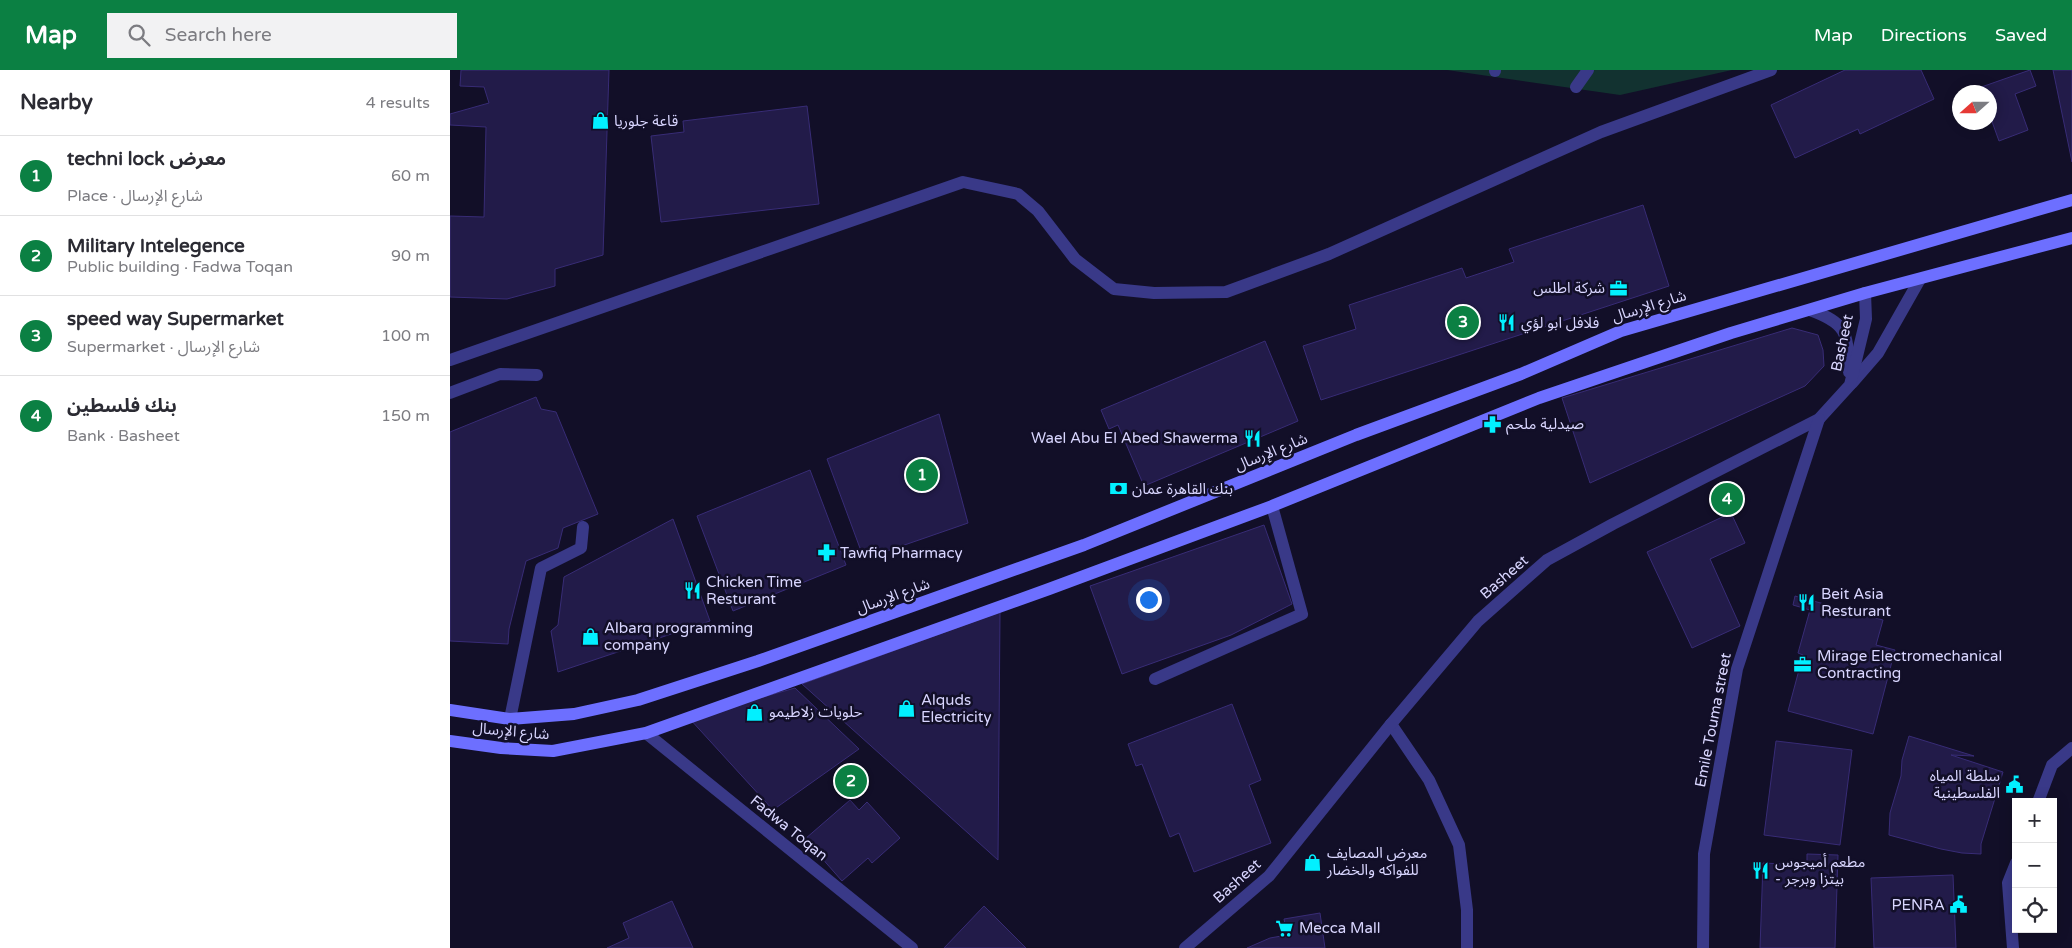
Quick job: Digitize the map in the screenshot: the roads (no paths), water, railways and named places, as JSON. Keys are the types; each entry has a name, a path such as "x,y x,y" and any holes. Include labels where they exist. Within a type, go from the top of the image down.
{"main road":[{"name":"شارع الإرسال","path":"450,710 510,719 574,714 638,700 758,661 1084,545 1356,435 1521,374 1620,331 2072,200"},
{"name":"شارع الإرسال","path":"450,742 553,752 646,733 1049,589 1272,506 1540,398 1731,332 1865,293 2072,238"}],"street":[{"path":"1576,87 1588,70"},
{"path":"450,360 964,182 1018,194 1038,211 1075,259 1114,290 1154,293 1226,292 1329,254 1601,132 1771,70"},
{"path":"1850,385 1878,353 1920,279"},
{"name":"Basheet","path":"1184,948 1269,876 1391,724 1478,621 1547,560 1613,524 1819,419 1850,385 1866,319 1865,293"},
{"path":"1810,310 1832,318 1843,329 1848,349 1850,385"},
{"path":"450,393 500,374 537,375"},
{"name":"Emile Touma street","path":"1703,948 1704,854 1737,669 1819,419"},
{"path":"1155,679 1302,614 1272,506"},
{"path":"510,719 541,568 581,548 583,527"},
{"path":"1391,724 1430,780 1459,845 1467,910 1467,948"},
{"name":"Fadwa Toqan","path":"646,733 912,948"},
{"path":"2040,798 2052,765 2072,748"},
{"path":"2012,872 2008,883 2013,948"}],"place":[{"name":"قاعة جلوريا","path":"600,121"},
{"name":"شركة اطلس","path":"1619,288"},
{"name":"speed way Supermarket","path":"1463,322"},
{"name":"فلافل ابو لؤي","path":"1507,323"},
{"name":"صيدلية ملحم","path":"1492,424"},
{"name":"Wael Abu El Abed Shawerma","path":"1252,438"},
{"name":"techni lock معرض","path":"922,475"},
{"name":"بنك القاهرة عمان","path":"1118,489"},
{"name":"بنك فلسطين","path":"1727,499"},
{"name":"Tawfiq Pharmacy","path":"826,553"},
{"name":"Chicken Time Resturant","path":"692,591"},
{"name":"Beit Asia Resturant","path":"1807,603"},
{"name":"Albarq programming company","path":"590,637"},
{"name":"Mirage Electromechanical Contracting","path":"1803,665"},
{"name":"Alquds Electricity","path":"907,709"},
{"name":"حلويات زلاطيمو","path":"755,712"},
{"name":"Military Intelegence","path":"851,781"},
{"name":"سلطة المياه الفلسطينية","path":"2014,785"},
{"name":"معرض المصايف للفواكه والخضار","path":"1313,862"},
{"name":"مطعم أميجوس - بيتزا وبرجر","path":"1761,871"},
{"name":"PENRA","path":"1959,905"},
{"name":"Mecca Mall","path":"1285,928"}]}
